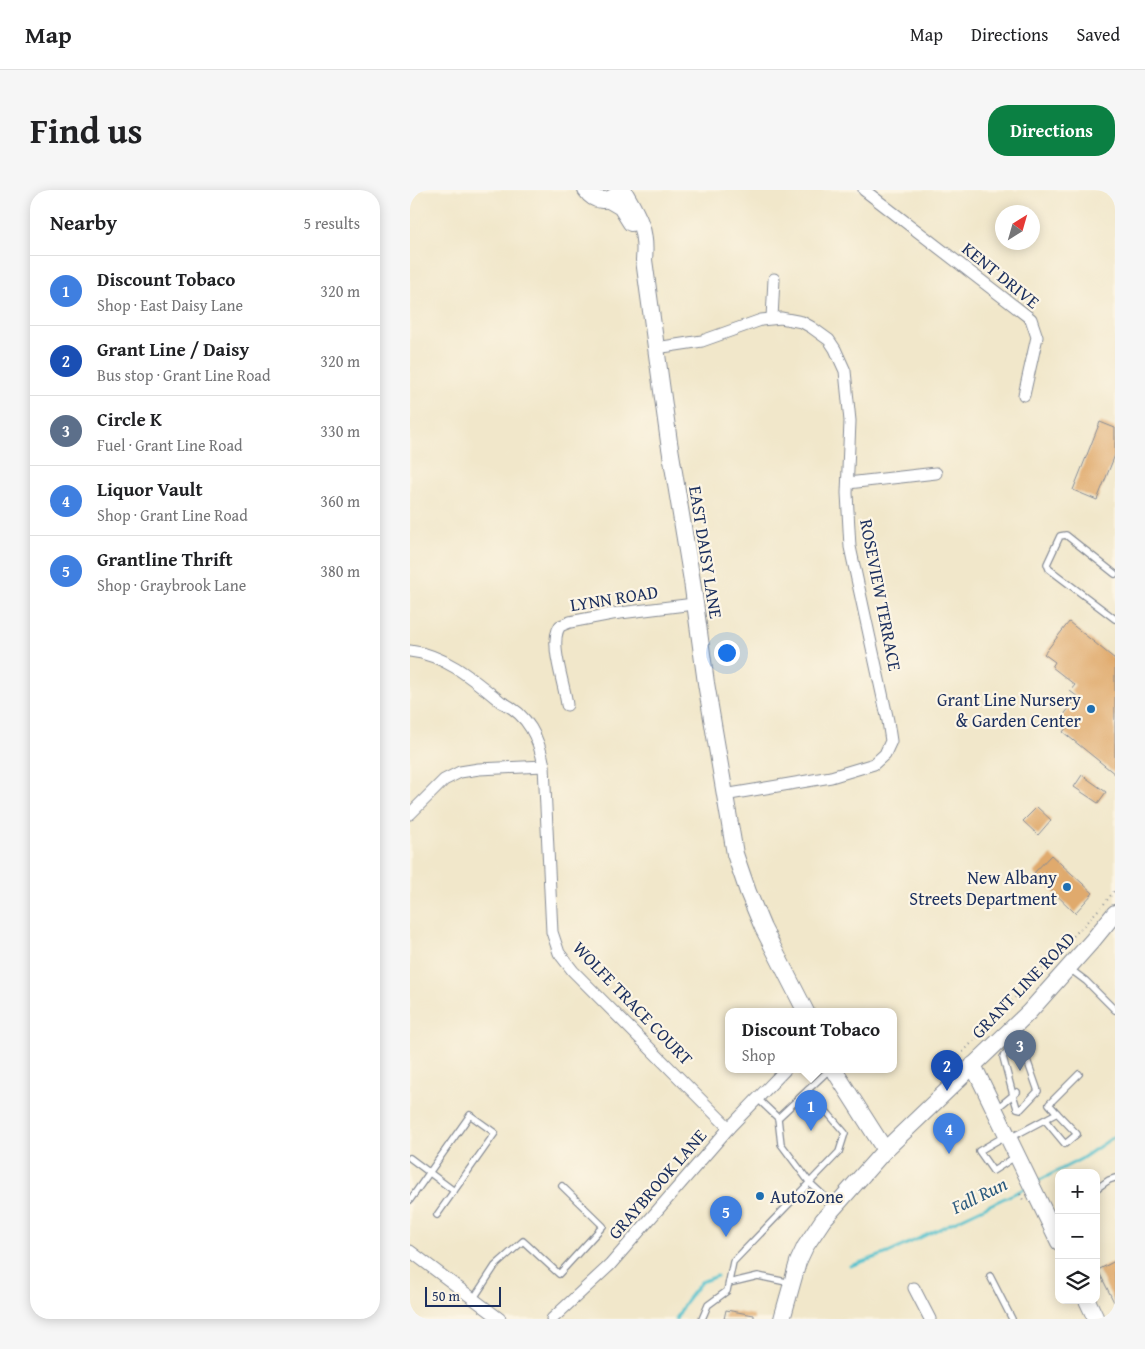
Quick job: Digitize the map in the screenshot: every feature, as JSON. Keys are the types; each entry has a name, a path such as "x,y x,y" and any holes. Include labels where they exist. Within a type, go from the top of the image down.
{"street":[{"name":"EAST DAISY LANE","path":"586,190 595,199 600,200 617,193 621,207 636,232 644,260 668,442 735,854 763,928 804,1008"},
{"name":"KENT DRIVE","path":"864,190 1032,319 1037,337 1024,395"},
{"path":"772,318 774,279"},
{"name":"ROSEVIEW TERRACE","path":"656,348 702,341 761,320 781,318 795,320 811,327 829,340 845,371 850,421 848,533 891,741 884,754 874,764 831,777 724,795"},
{"path":"848,483 936,473"},
{"name":"LYNN ROAD","path":"567,705 556,635 560,626 570,622 612,614 694,604"},
{"name":"WOLFE TRACE COURT","path":"410,651 435,656 452,665 502,702 519,712 533,730 538,740 544,766 550,908 552,932 559,953 573,971 729,1128"},
{"path":"410,814 444,780 460,772 479,769 544,766"},
{"name":"GRANT LINE ROAD","path":"782,1319 791,1283 805,1247 836,1206 885,1150 973,1065 1017,1031 1115,913"},
{"path":"973,1065 1026,1176 1055,1231"},
{"name":"GRAYBROOK LANE","path":"552,1319 616,1257 729,1128 782,1073"},
{"path":"836,1073 885,1150"},
{"path":"410,1251 500,1319"},
{"path":"914,1288 930,1319"},
{"path":"1089,1304 1096,1319"}],"lane":[{"path":"1115,574 1066,535 1060,536 1047,564 1049,569 1115,619"},
{"path":"1068,968 1086,981 1115,1010"},
{"path":"1017,1031 1031,1080 1038,1091 1021,1108 1017,1108 1015,1093 1007,1064 1003,1057 1017,1031"},
{"path":"778,1118 826,1073"},
{"path":"1045,1120 1065,1144 1077,1134 1050,1104 1079,1074"},
{"path":"702,1319 708,1306 727,1292 733,1262 839,1152 845,1133 808,1090"},
{"path":"995,1111 1015,1093"},
{"path":"758,1099 778,1118 781,1144 810,1183 836,1206"},
{"path":"1017,1156 993,1171 979,1151 1057,1113"},
{"path":"410,1200 470,1115 495,1133 437,1215"},
{"path":"410,1158 454,1191"},
{"path":"1100,1186 1115,1178"},
{"path":"474,1298 495,1266 523,1241 558,1274 604,1226 562,1186"},
{"path":"729,1283 758,1276 791,1283"},
{"path":"990,1276 1012,1319"}],"path":[{"path":"963,1052 1077,934 1115,890"}],"building":[{"path":"1100,422 1115,428 1115,455 1097,500 1073,490"},
{"name":"Grant Line Nursery & Garden Center","path":"1069,622 1115,659 1115,774 1063,732 1066,728 1058,722 1078,697 1070,691 1075,685 1052,667 1055,662 1044,654"},
{"path":"1082,775 1106,792 1098,803 1074,787"},
{"path":"1037,807 1051,820 1038,835 1023,821"},
{"name":"New Albany Streets Department","path":"1051,855 1093,893 1075,913 1034,873"},
{"path":"1115,1261 1115,1304 1100,1274 1100,1269"},
{"path":"726,1310 754,1315 754,1319 724,1319"}],"waterway":[{"name":"Fall Run","path":"1036,1182 1081,1159 1115,1136"},
{"name":"Fall Run","path":"850,1266 888,1253 1026,1188"},
{"name":"Fall Run","path":"676,1319 686,1301 701,1282 717,1276"}],"place":[{"name":"Grant Line Nursery & Garden Center","path":"1091,709"},
{"name":"New Albany Streets Department","path":"1067,887"},
{"name":"Circle K","path":"1020,1071"},
{"name":"Grant Line / Daisy","path":"947,1091"},
{"name":"Discount Tobaco","path":"811,1131"},
{"name":"Liquor Vault","path":"949,1154"},
{"name":"AutoZone","path":"760,1196"},
{"name":"Grantline Thrift","path":"726,1237"}]}
